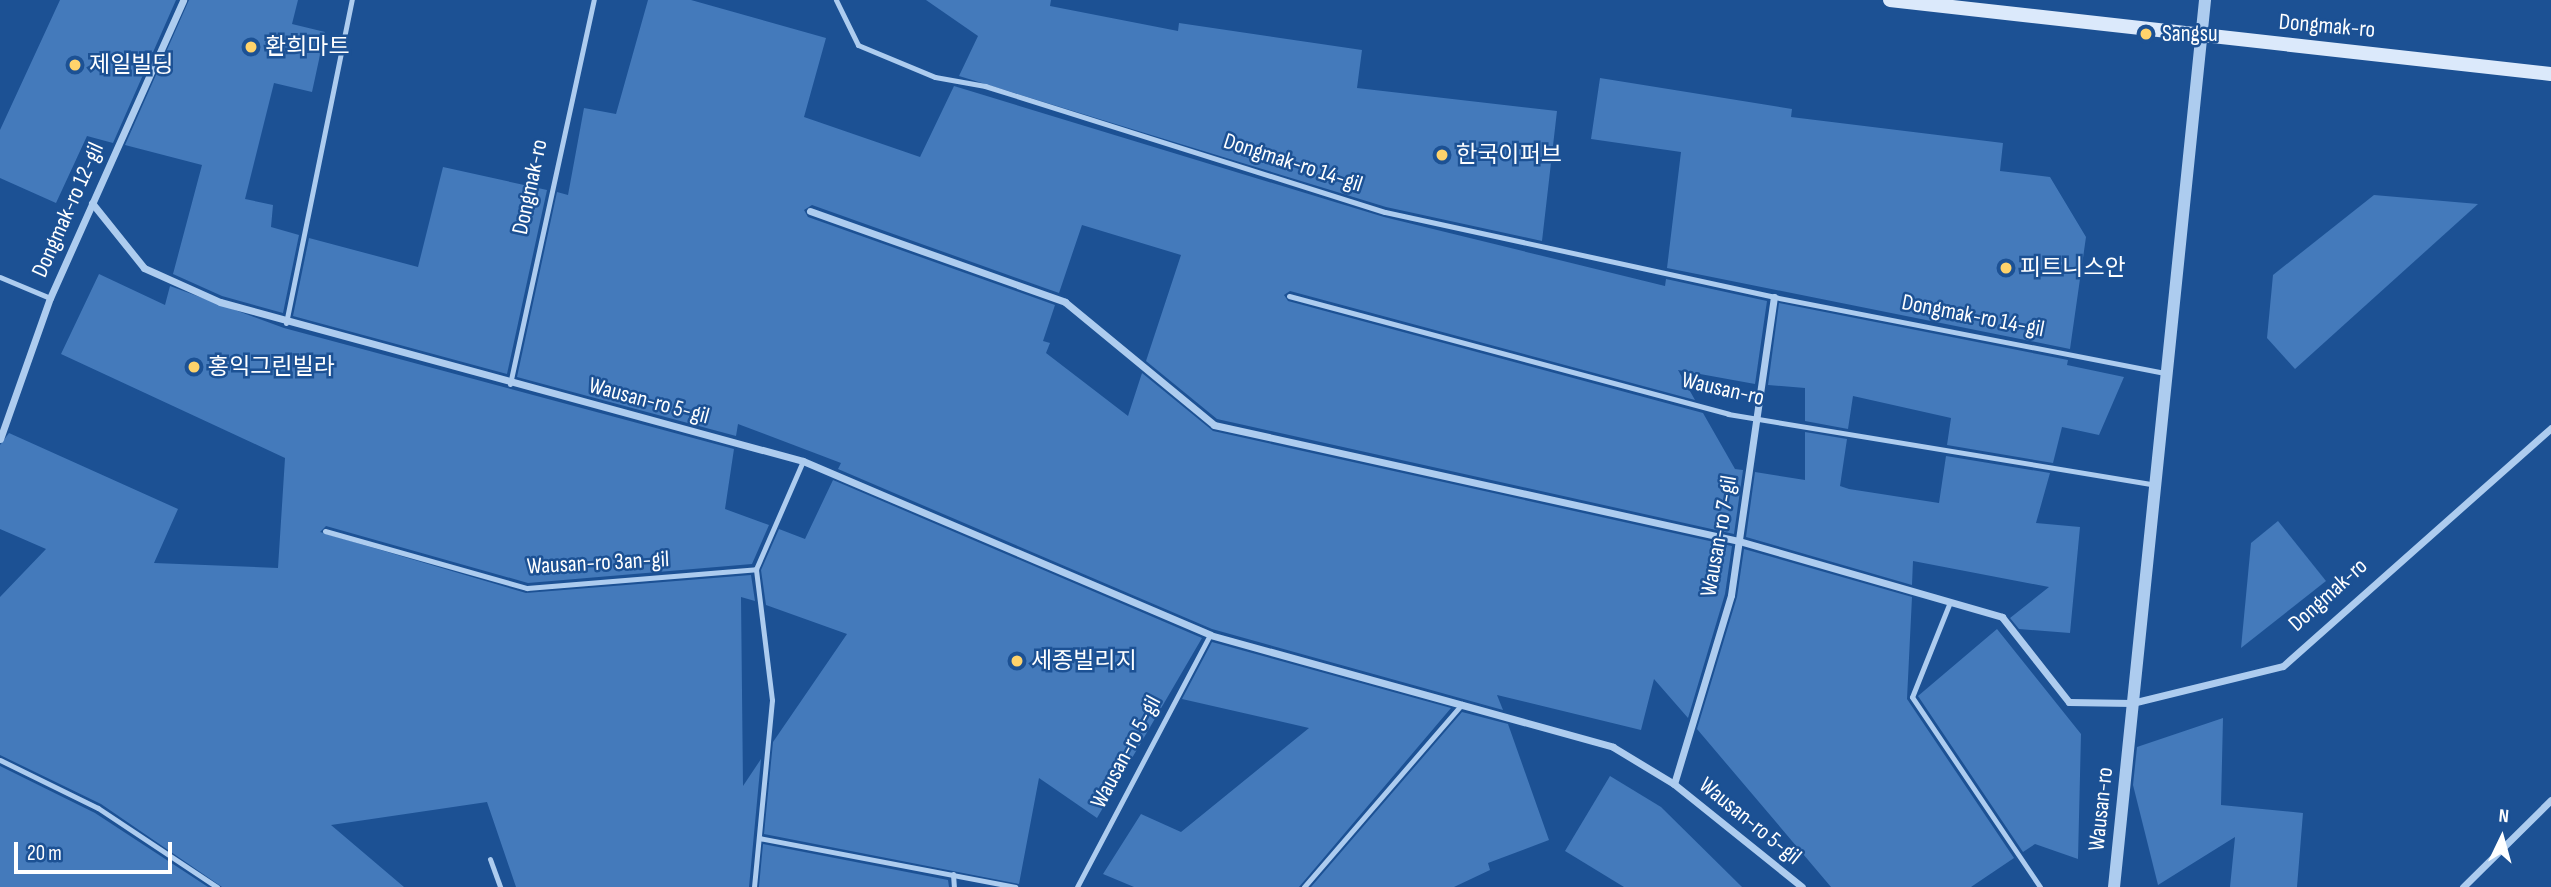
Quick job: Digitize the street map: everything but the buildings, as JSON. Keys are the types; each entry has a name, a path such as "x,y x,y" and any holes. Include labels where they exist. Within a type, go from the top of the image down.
{"main road":[{"name":"Dongmak-ro","path":"1890,0 2200,37 2551,74"}],"street":[{"name":"Dongmak-ro 12-gil","path":"0,439 50,298 183,0"},
{"name":"Wausan-ro","path":"2114,887 2204,0"},
{"name":"Wausan-ro 5-gil","path":"92,203 144,268 220,302 286,323 803,461 1210,635 1613,747 1674,784 1802,887"},
{"path":"810,211 1065,302 1214,425 1739,541 1950,602"},
{"path":"1757,419 1774,298"},
{"name":"Wausan-ro 7-gil","path":"1712,657 1731,595 1757,419"},
{"name":"Dongmak-ro","path":"1950,602 2002,617 2068,702 2132,703 2283,666 2551,428"},
{"name":"Wausan-ro 5-gil","path":"1674,784 1712,657"},
{"path":"2463,887 2551,800"}],"lane":[{"path":"286,323 352,0"},
{"name":"Dongmak-ro","path":"510,384 594,0"},
{"name":"Dongmak-ro 14-gil","path":"836,0 858,45 935,77 985,86 1385,212 1774,298 2165,373"},
{"path":"0,277 50,298"},
{"name":"Wausan-ro","path":"1289,296 1757,419 2155,485"},
{"path":"754,887 772,700 756,569 803,461"},
{"name":"Wausan-ro 3an-gil","path":"324,531 527,588 756,569"},
{"path":"1950,602 1912,697 2040,887"},
{"name":"Wausan-ro 5-gil","path":"1077,887 1210,635"},
{"path":"1304,887 1462,704"},
{"path":"0,760 98,808 217,887"},
{"path":"759,838 1015,887"},
{"path":"490,859 500,887"},
{"path":"953,874 954,887"}],"place":[{"name":"Sangsu","path":"2146,34"},
{"name":"환희마트","path":"251,47"},
{"name":"제일빌딩","path":"75,65"},
{"name":"한국이퍼브","path":"1442,155"},
{"name":"피트니스안","path":"2006,268"},
{"name":"홍익그린빌라","path":"194,367"},
{"name":"세종빌리지","path":"1017,661"}]}
